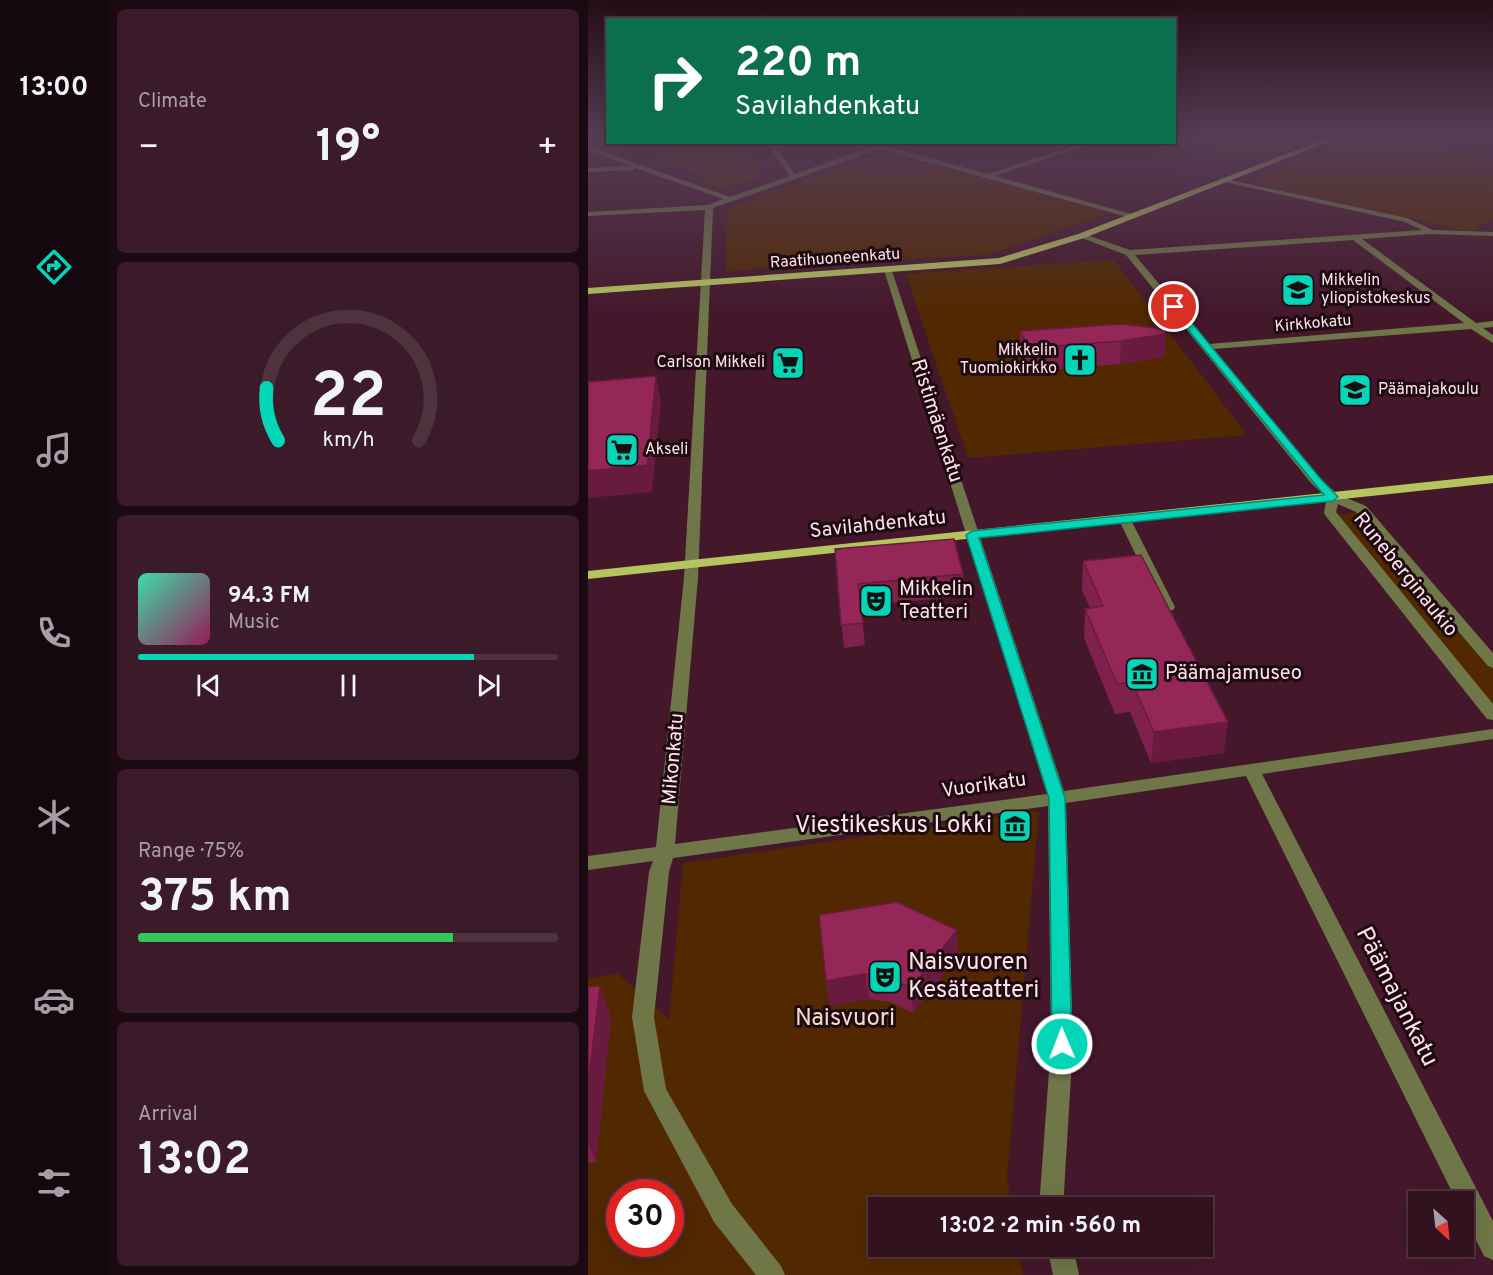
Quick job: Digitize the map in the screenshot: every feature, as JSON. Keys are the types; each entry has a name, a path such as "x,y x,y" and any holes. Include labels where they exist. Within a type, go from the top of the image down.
{"main road":[{"name":"Raatihuoneenkatu","path":"588,291 1000,261 1081,237 1185,196"},
{"name":"Savilahdenkatu","path":"588,575 1493,479"}],"street":[{"path":"719,196 729,199"},
{"path":"588,214 709,207 739,196"},
{"path":"1061,196 1134,216"},
{"path":"1295,196 1407,220 1431,232"},
{"name":"Mikonkatu","path":"709,207 692,564 665,853 659,872 643,1017 655,1090 723,1213 772,1275"},
{"path":"1081,237 1129,253 1431,232 1493,234"},
{"path":"1354,237 1493,340"},
{"path":"1129,253 1315,480 1333,497"},
{"name":"Ristimäenkatu","path":"888,270 1057,798 1062,1044 1052,1197"},
{"name":"Kirkkokatu","path":"1207,347 1493,324"},
{"name":"Runeberginaukio","path":"1493,663 1361,509 1333,497 1329,512 1493,715"},
{"path":"1124,518 1168,608"},
{"name":"Vuorikatu","path":"588,863 1057,798 1493,734"},
{"name":"Päämajankatu","path":"1251,770 1493,1247"},
{"path":"1062,1257 1066,1275"}],"green space":[{"path":"764,196 1045,196 1110,213 984,255 726,271 727,209"},
{"path":"1307,196 1493,196 1493,219 1471,232"},
{"path":"1114,260 1247,435 968,458 906,274"},
{"path":"1360,512 1493,669 1493,709 1336,515"},
{"name":"Naisvuori","path":"1039,811 1007,1178 1010,1197 868,1197 868,1257 1020,1257 1023,1275 588,1275 588,979 617,973 669,1019 683,863"}],"building":[{"path":"1122,324 1166,329 1166,334 1121,341 1029,348 1020,331"},
{"name":"Akseli","path":"656,376 647,465 588,471 588,382"},
{"path":"954,539 963,574 858,584 863,623 841,625 835,549"},
{"name":"Päämajamuseo","path":"1141,555 1228,722 1154,732 1132,682 1117,684 1085,609 1103,606 1083,561"},
{"path":"897,902 957,930 911,988 888,977 865,974 826,981 819,915"},
{"path":"600,986 588,1085 588,987"}],"place":[{"name":"Mikkelin yliopistokeskus","path":"1298,290"},
{"name":"Mikkelin Tuomiokirkko","path":"1080,360"},
{"name":"Carlson Mikkeli","path":"788,363"},
{"name":"Päämajakoulu","path":"1355,390"},
{"name":"Akseli","path":"622,450"},
{"name":"Mikkelin Teatteri","path":"876,601"},
{"name":"Päämajamuseo","path":"1142,674"},
{"name":"Viestikeskus Lokki","path":"1015,826"},
{"name":"Naisvuoren Kesäteatteri","path":"885,977"}],"route":[{"path":"1062,1044 1057,798 972,535 1333,497 1315,480 1174,307"}]}
